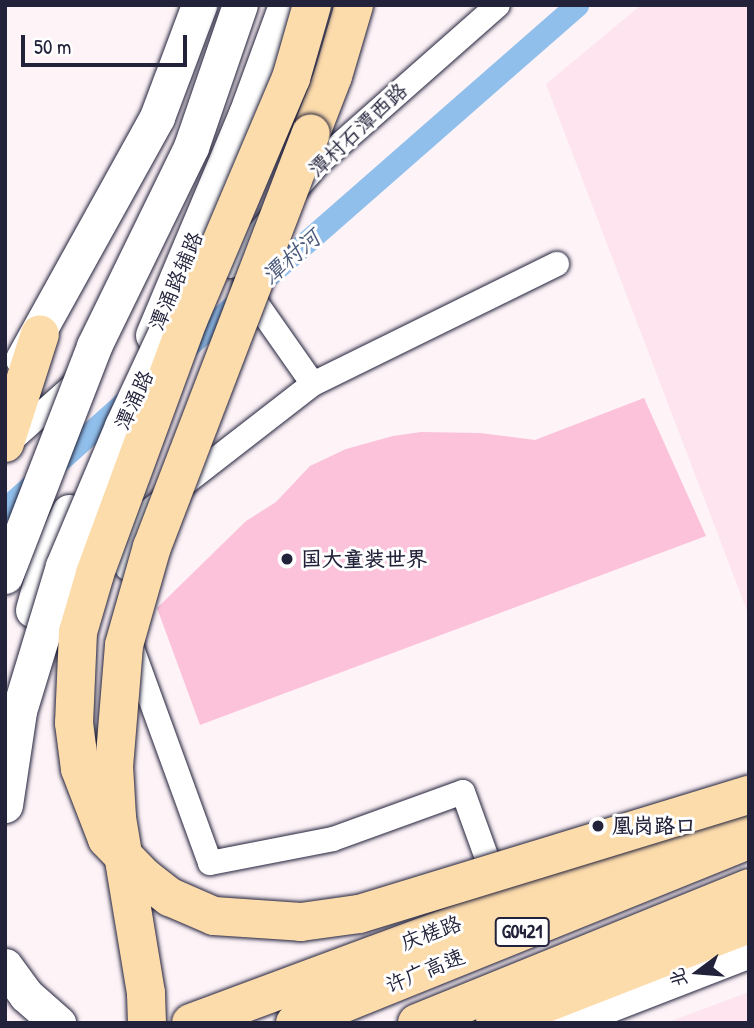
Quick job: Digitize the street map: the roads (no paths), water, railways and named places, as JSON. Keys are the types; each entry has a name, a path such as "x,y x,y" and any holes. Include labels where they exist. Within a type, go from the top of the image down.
{"main road":[{"path":"312,5 291,78 190,318 95,574 78,632 74,712 80,769 107,839 144,877 170,897 214,916 301,922 359,914 749,795"},
{"path":"147,1023 146,993 117,817 114,767 124,645 152,547 333,76 354,5"},
{"path":"5,444 40,334"},
{"name":"庆槎路","path":"191,1023 504,906 749,810"},
{"name":"许广高速","path":"295,1023 749,840"},
{"name":"G0421","path":"417,1023 749,888"},
{"path":"459,1023 749,906"},
{"path":"495,1023 749,924"}],"street":[{"path":"5,386 40,334 157,117 199,5"},
{"path":"5,576 94,346 191,147 240,5"},
{"name":"潭涌路辅路","path":"5,561 97,364 169,222 247,5"},
{"name":"潭涌路辅路","path":"5,712 47,559 147,349 246,114 286,5"},
{"name":"潭涌路","path":"5,805 19,711 63,566 122,426 229,196 298,5"},
{"name":"潭村石潭西路","path":"230,266 320,162 498,5"},
{"path":"191,246 230,266 313,384"},
{"path":"504,906 463,792 333,839 210,863 118,608 140,518 313,384 557,264"},
{"path":"5,444 97,364"},
{"path":"561,1023 749,950"},
{"path":"5,965 26,995 58,1023"}],"waterway":[{"name":"潭村河","path":"183,350 577,5"},
{"name":"潭村河","path":"5,509 128,399"}],"place":[{"name":"国大童装世界","path":"287,559"},
{"name":"凰岗路口","path":"598,826"}]}
